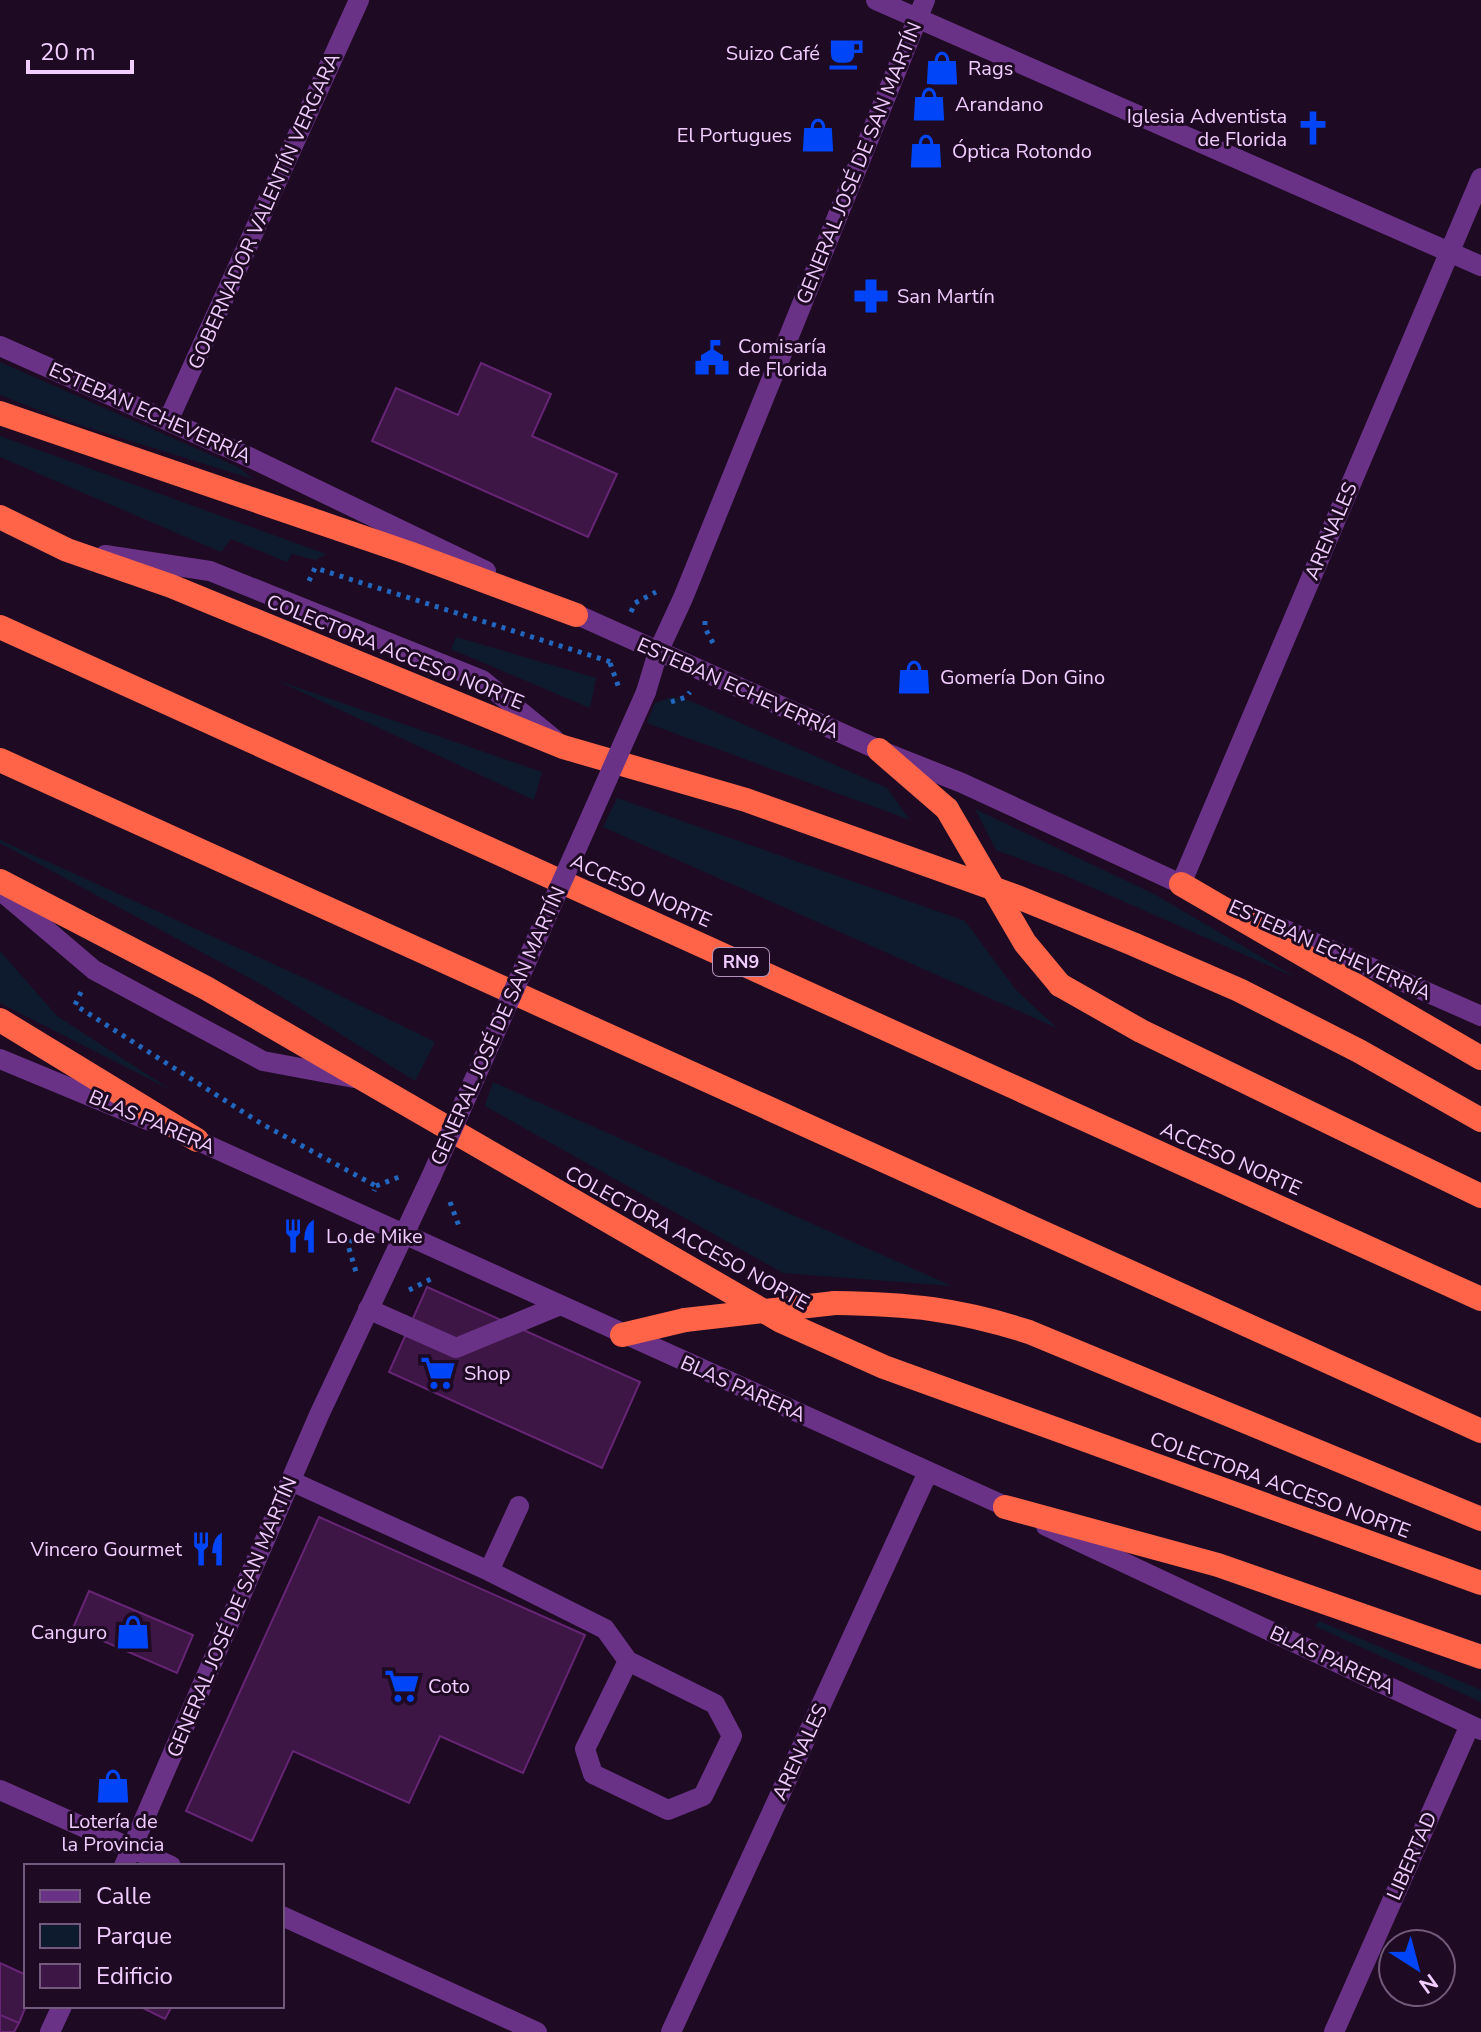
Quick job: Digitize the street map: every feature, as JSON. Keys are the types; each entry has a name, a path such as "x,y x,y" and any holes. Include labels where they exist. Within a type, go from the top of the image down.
{"highway":[{"path":"0,413 409,553 576,615"},
{"name":"COLECTORA ACCESO NORTE","path":"0,517 67,550 185,591 563,747 746,800 1020,898 1105,932 1239,990 1359,1051 1481,1120"},
{"name":"ACCESO NORTE","path":"0,627 1481,1299"},
{"path":"879,750 947,809 1025,943 1060,985 1141,1031 1481,1196"},
{"path":"0,760 1481,1431"},
{"name":"COLECTORA ACCESO NORTE","path":"0,881 206,988 793,1327 884,1367 1481,1583"},
{"path":"1181,884 1481,1058"},
{"path":"0,1020 197,1140"},
{"path":"622,1335 685,1320 835,1303 898,1304 984,1317 1029,1332 1481,1519"},
{"path":"1005,1507 1218,1565 1481,1657"}],"street":[{"name":"GOBERNADOR VALENTÍN VERGARA","path":"168,421 359,0"},
{"path":"876,0 921,9 1481,266"},
{"name":"GENERAL JOSÉ DE SAN MARTÍN","path":"128,1857 291,1481 431,1177 646,692 658,652 683,598 921,9"},
{"name":"ARENALES","path":"1181,884 1481,178"},
{"name":"ESTEBAN ECHEVERRÍA","path":"0,346 251,458 658,652 1480,1013"},
{"path":"0,890 94,970 263,1061 365,1080"},
{"name":"BLAS PARERA","path":"0,1059 197,1140 1005,1507 1475,1727"},
{"path":"368,1309 456,1348 558,1306"},
{"name":"ARENALES","path":"671,2032 928,1472"},
{"path":"291,1481 489,1571 605,1629 628,1661 715,1704 732,1736 703,1796 668,1810 593,1774 585,1749 628,1661"},
{"path":"489,1571 519,1506"},
{"name":"LIBERTAD","path":"1334,2032 1475,1727"},
{"path":"0,1790 128,1857 161,1864"},
{"path":"284,1917 537,2032"},
{"path":"50,2032 61,2008"}],"path":[{"path":"610,663 619,689"},
{"path":"376,1186 399,1177 406,1169"}],"green space":[{"path":"0,362 238,467 253,479 70,422 0,395"},
{"path":"0,436 326,554 316,560 292,554 287,562 231,539 221,552 0,457"},
{"path":"456,637 596,678 590,708 451,649"},
{"path":"276,680 542,772 534,800"},
{"path":"672,697 691,701 887,788 910,820 647,723 655,703"},
{"path":"617,798 965,921 1016,990 1057,1028 603,827"},
{"path":"975,809 1154,894 1297,978 1064,875 996,850"},
{"path":"0,840 302,977 435,1042 415,1081 266,987 0,843"},
{"path":"0,951 57,1016 171,1090 0,1003"},
{"path":"493,1082 952,1286 783,1273 485,1106"},
{"path":"1319,1621 1481,1690 1481,1702 1315,1626"}],"building":[{"path":"481,363 551,394 532,436 617,474 588,537 372,441 396,388 458,415"},
{"path":"427,1287 640,1382 602,1468 389,1372"},
{"name":"Coto","path":"319,1517 585,1635 523,1773 440,1736 409,1803 293,1751 252,1841 186,1811"},
{"name":"Canguro","path":"89,1591 193,1635 177,1673 73,1628"},
{"path":"0,1963 24,1974 25,2008 19,2023 0,2015"},
{"path":"143,2008 171,2008 165,2019"},
{"path":"0,2015 19,2023 14,2032 0,2032"}],"place":[{"name":"Suizo Café","path":"846,53"},
{"name":"Rags","path":"942,68"},
{"name":"Arandano","path":"929,104"},
{"name":"Iglesia Adventista de Florida","path":"1313,128"},
{"name":"El Portugues","path":"818,135"},
{"name":"Óptica Rotondo","path":"926,151"},
{"name":"San Martín","path":"871,296"},
{"name":"Comisaría de Florida","path":"712,358"},
{"name":"Gomería Don Gino","path":"914,677"},
{"name":"Lo de Mike","path":"300,1236"},
{"name":"Shop","path":"438,1373"},
{"name":"Vincero Gourmet","path":"208,1549"},
{"name":"Canguro","path":"133,1632"},
{"name":"Coto","path":"402,1686"},
{"name":"Lotería de la Provincia","path":"113,1786"}]}
